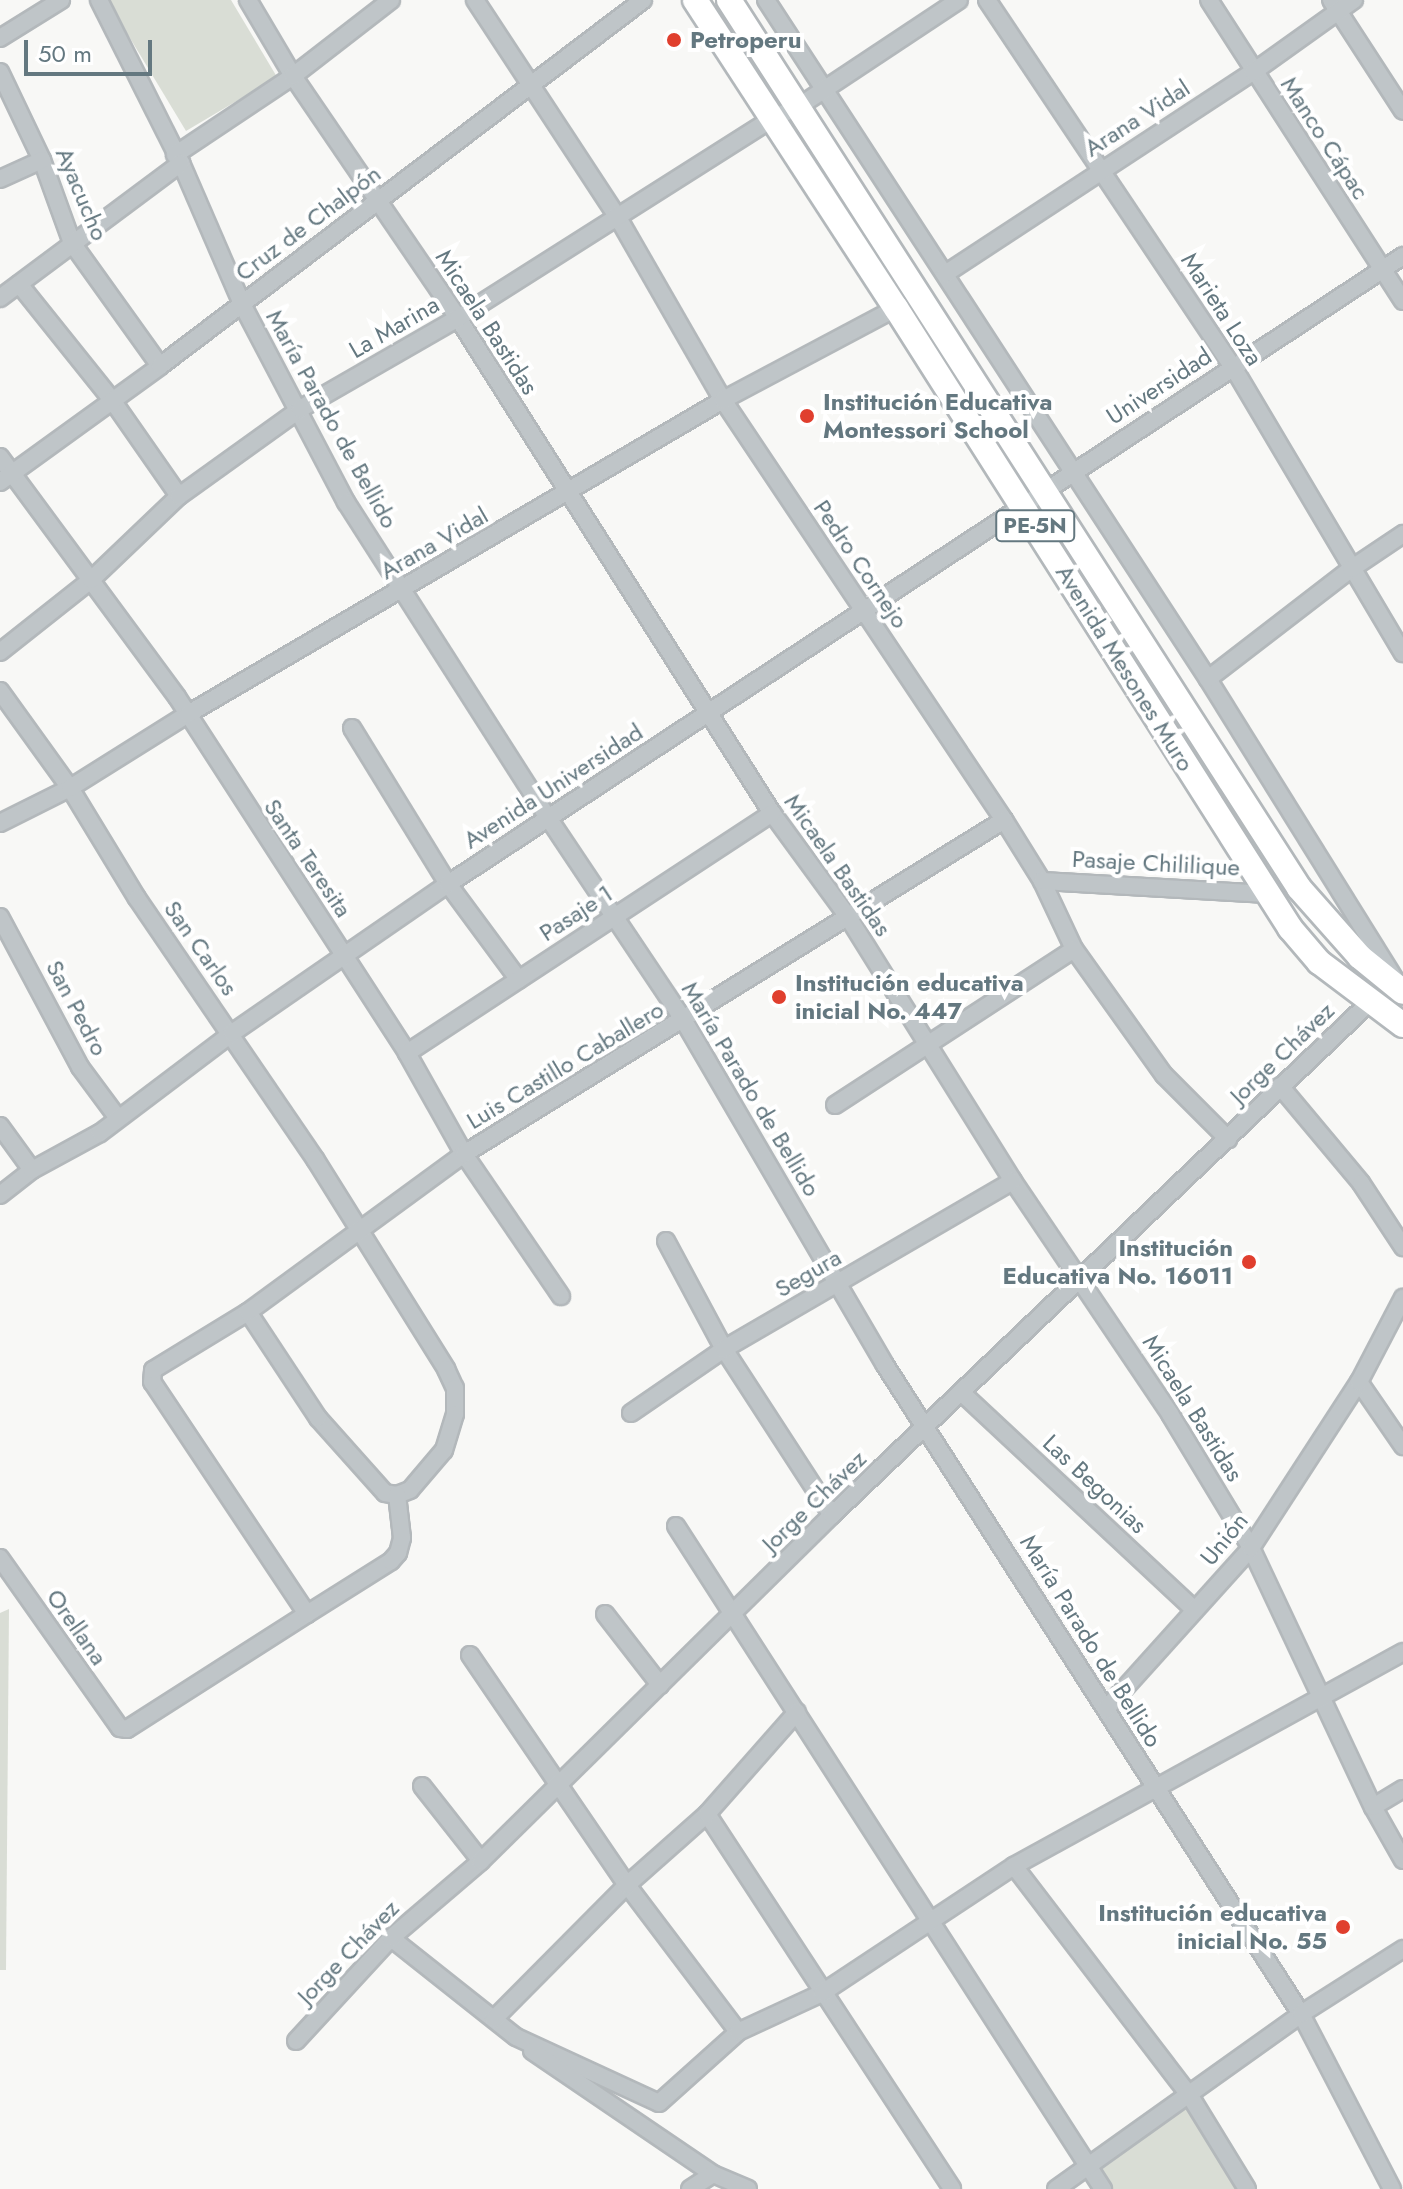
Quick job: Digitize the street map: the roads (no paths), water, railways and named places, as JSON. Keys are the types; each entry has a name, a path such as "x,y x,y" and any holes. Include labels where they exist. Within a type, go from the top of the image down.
{"highway":[{"name":"Avenida Mesones Muro","path":"695,0 896,308 1290,928 1319,962 1387,1013"},
{"name":"PE-5N","path":"729,0 1299,888 1360,957 1403,991"}],"street":[{"path":"0,38 61,0"},
{"name":"María Parado de Bellido","path":"99,0 178,159 242,304 300,409 346,502 549,819 684,1021 840,1282 885,1365 927,1426 1301,2014 1392,2189"},
{"name":"Micaela Bastidas","path":"248,0 293,76 458,318 772,813 848,917 1013,1181 1154,1390 1251,1548 1373,1807 1403,1860"},
{"path":"0,298 178,159 391,0"},
{"name":"Pedro Cornejo","path":"475,0 617,216 723,400 1004,820 1042,881 1074,949 1164,1075 1228,1139"},
{"name":"Cruz de Chalpón","path":"5,478 160,366 643,0"},
{"path":"766,0 1208,679 1403,991"},
{"name":"La Marina","path":"0,652 91,580 179,496 300,409 458,318 771,119 798,107 959,0"},
{"name":"Marieta Loza","path":"987,0 1233,367 1403,653"},
{"name":"Manco Cápac","path":"1209,0 1403,301"},
{"name":"Arana Vidal","path":"945,274 1253,72 1334,5 1354,0"},
{"path":"1334,5 1403,111"},
{"name":"Ayacucho","path":"0,72 42,160 72,243 160,366"},
{"path":"0,179 42,160"},
{"name":"Universidad","path":"1021,504 1403,256"},
{"path":"19,284 112,400 179,496"},
{"name":"Arana Vidal","path":"0,823 70,788 188,714 723,400 896,308"},
{"name":"Santa Teresita","path":"0,457 5,478 91,580 148,654 407,1053 464,1154 561,1296"},
{"name":"Avenida Universidad","path":"0,1195 32,1170 79,1147 232,1033 448,884 1021,504"},
{"path":"1208,679 1351,569 1403,534"},
{"name":"San Carlos","path":"0,691 70,788 137,898 232,1033 350,1212 455,1388 455,1414 444,1450 410,1490 397,1495"},
{"path":"352,728 448,884 519,980"},
{"name":"Pasaje 1","path":"407,1053 772,813"},
{"name":"Luis Castillo Caballero","path":"307,1614 152,1382 153,1370 248,1312 464,1154 684,1021 1004,820"},
{"name":"Pasaje Chililique","path":"1042,881 1268,894"},
{"name":"San Pedro","path":"0,917 80,1067 117,1117"},
{"path":"835,1105 1074,949"},
{"name":"Jorge Chávez","path":"296,2041 391,1938 481,1861 832,1515 1280,1086 1387,1013 1403,991"},
{"path":"1280,1086 1361,1183 1403,1247"},
{"path":"0,1126 32,1170"},
{"name":"Segura","path":"631,1413 724,1349 1013,1181"},
{"path":"666,1241 724,1349 832,1515"},
{"name":"Unión","path":"1106,1709 1251,1548 1359,1382 1403,1298"},
{"path":"248,1312 318,1418 385,1493 397,1495 402,1538 398,1553 391,1561 307,1614"},
{"path":"1359,1382 1403,1446"},
{"name":"Las Begonias","path":"962,1393 1195,1610"},
{"path":"676,1526 1103,2189"},
{"name":"Orellana","path":"0,1558 115,1723 127,1729 307,1614"},
{"path":"605,1614 660,1685"},
{"path":"516,2037 659,2103 738,2032 822,1993 928,1920 1014,1866 1403,1652"},
{"path":"470,1655 627,1885 738,2032"},
{"path":"494,2019 627,1885 707,1814 797,1712"},
{"path":"422,1786 481,1861"},
{"path":"1373,1807 1403,1789"},
{"path":"707,1814 952,2189"},
{"path":"1014,1866 1190,2096 1247,2189"},
{"path":"391,1938 542,2060 713,2174 748,2189"},
{"path":"1056,2189 1301,2014 1403,1949"},
{"path":"690,2189 713,2174"}],"place":[{"name":"Petroperu","path":"674,40"},
{"name":"Institución Educativa Montessori School","path":"807,416"},
{"name":"Institución educativa inicial No. 447","path":"779,997"},
{"name":"Institución Educativa No. 16011","path":"1249,1262"},
{"name":"Institución educativa inicial No. 55","path":"1343,1927"}]}
